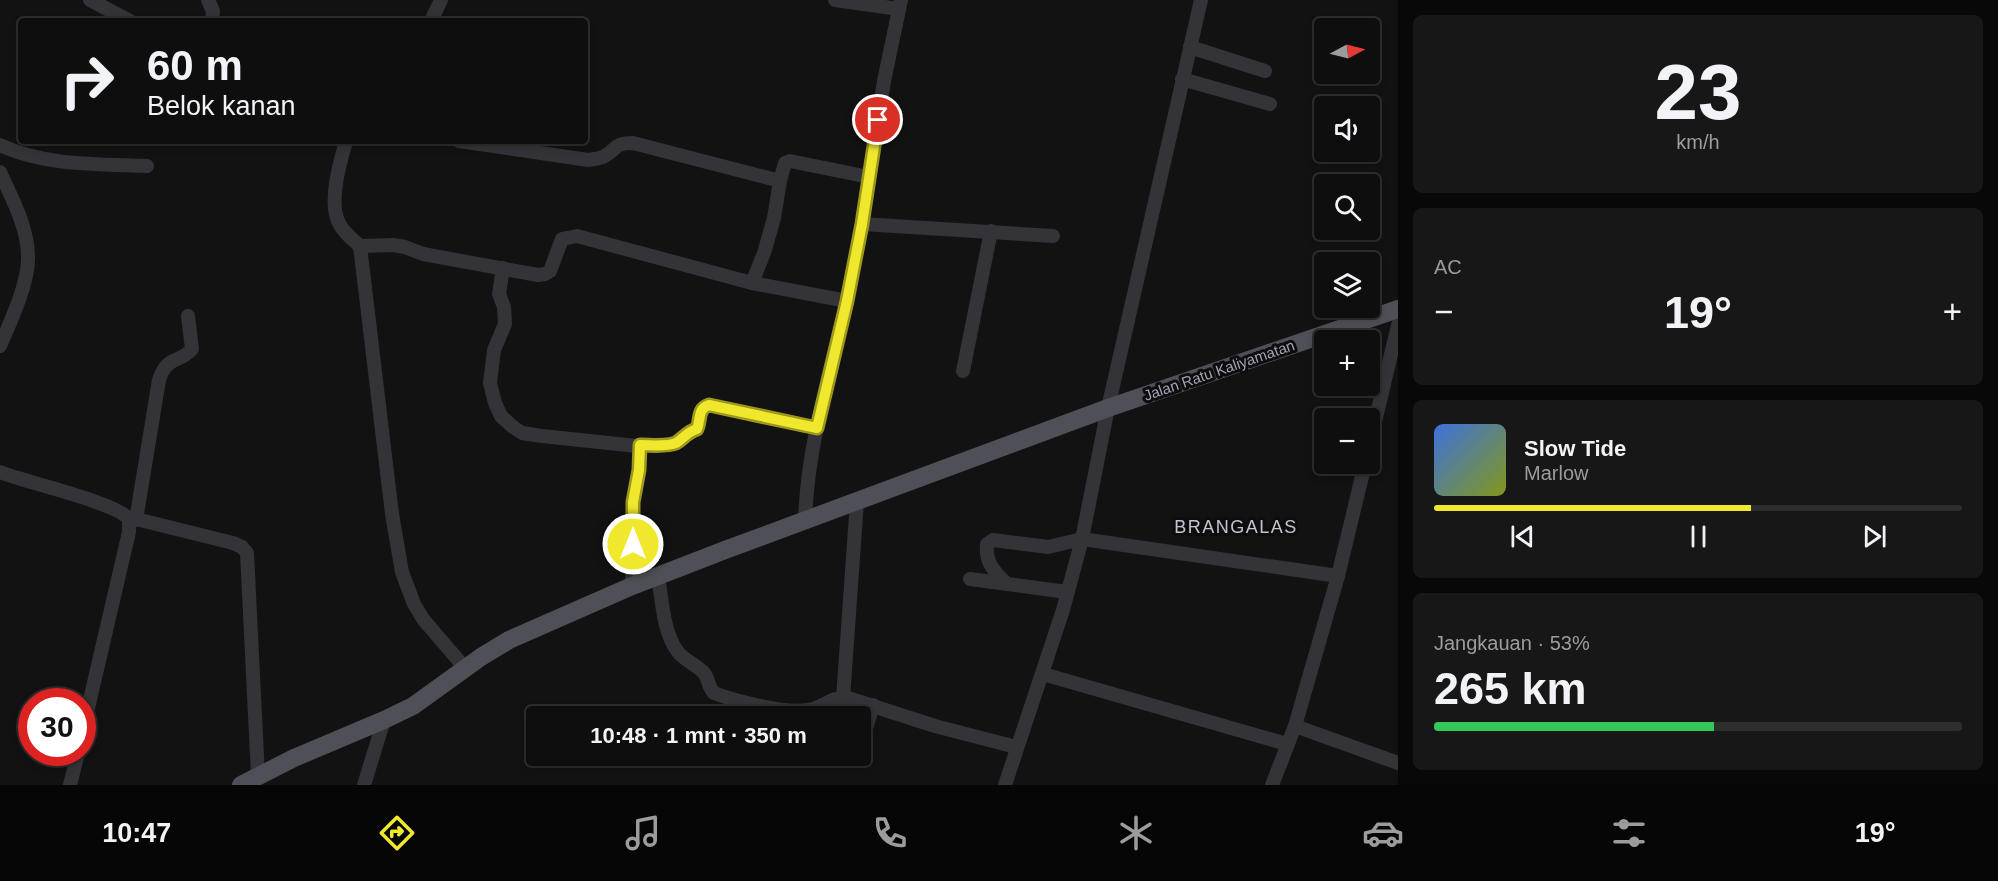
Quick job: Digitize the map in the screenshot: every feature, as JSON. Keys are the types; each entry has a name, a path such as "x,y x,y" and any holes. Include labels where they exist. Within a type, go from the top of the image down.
{"main road":[{"name":"Jalan Ratu Kaliyamatan","path":"241,785 294,758 384,720 424,700 495,648 529,630 632,586 1107,408 1398,309"}],"street":[{"path":"90,0 124,18"},
{"path":"208,0 213,11 212,18"},
{"path":"432,18 441,0"},
{"path":"805,521 806,486 817,428 847,301 862,224 884,81 900,4 835,0"},
{"path":"1005,785 1016,747 1043,674 1082,539 1107,408 1202,0"},
{"path":"1190,47 1265,70"},
{"path":"1182,79 1270,104"},
{"path":"479,144 588,160 601,158 622,143 633,143 780,181"},
{"path":"345,144 337,181 335,210 342,227 360,246 392,514 402,572 414,604 423,619 465,668"},
{"path":"0,145 19,153 42,158 70,162 147,166"},
{"path":"752,283 774,218 785,162 790,161 869,177"},
{"path":"0,172 18,213 28,255 18,301 0,346"},
{"path":"862,224 1053,236"},
{"path":"963,371 991,231"},
{"path":"360,246 399,246 423,254 531,274 545,274 550,271 562,239 577,236 752,283 847,301"},
{"path":"503,268 499,294 504,307 505,324 494,350 490,383 501,416 522,433 640,445 670,444 697,429 700,412 703,406 709,405 817,428"},
{"path":"93,688 128,537 159,380 166,365 186,355 192,349 188,316"},
{"path":"1378,408 1398,325"},
{"path":"632,586 633,502 639,470 640,445"},
{"path":"0,472 16,479 105,505 132,518 233,543 248,553 258,776"},
{"path":"1272,785 1295,726 1338,576 1363,474"},
{"path":"843,698 857,501"},
{"path":"1007,584 994,572 987,557 987,544 993,540 1048,547 1082,539 1338,576"},
{"path":"658,576 668,630 674,645 685,659 705,674 713,693 795,711 812,709 828,701 843,698 873,705 944,729 1016,747"},
{"path":"970,579 1067,592"},
{"path":"1043,674 1287,744"},
{"path":"827,706 828,701"},
{"path":"871,712 873,705"},
{"path":"364,785 384,720"},
{"path":"1295,726 1398,763"},
{"path":"70,785 75,766"}],"district":[{"name":"BRANGALAS","path":"1236,527"}],"route":[{"path":"633,544 633,502 639,470 640,445 676,442 685,434 697,429 700,412 703,406 709,405 817,428 847,301 878,120"}]}
